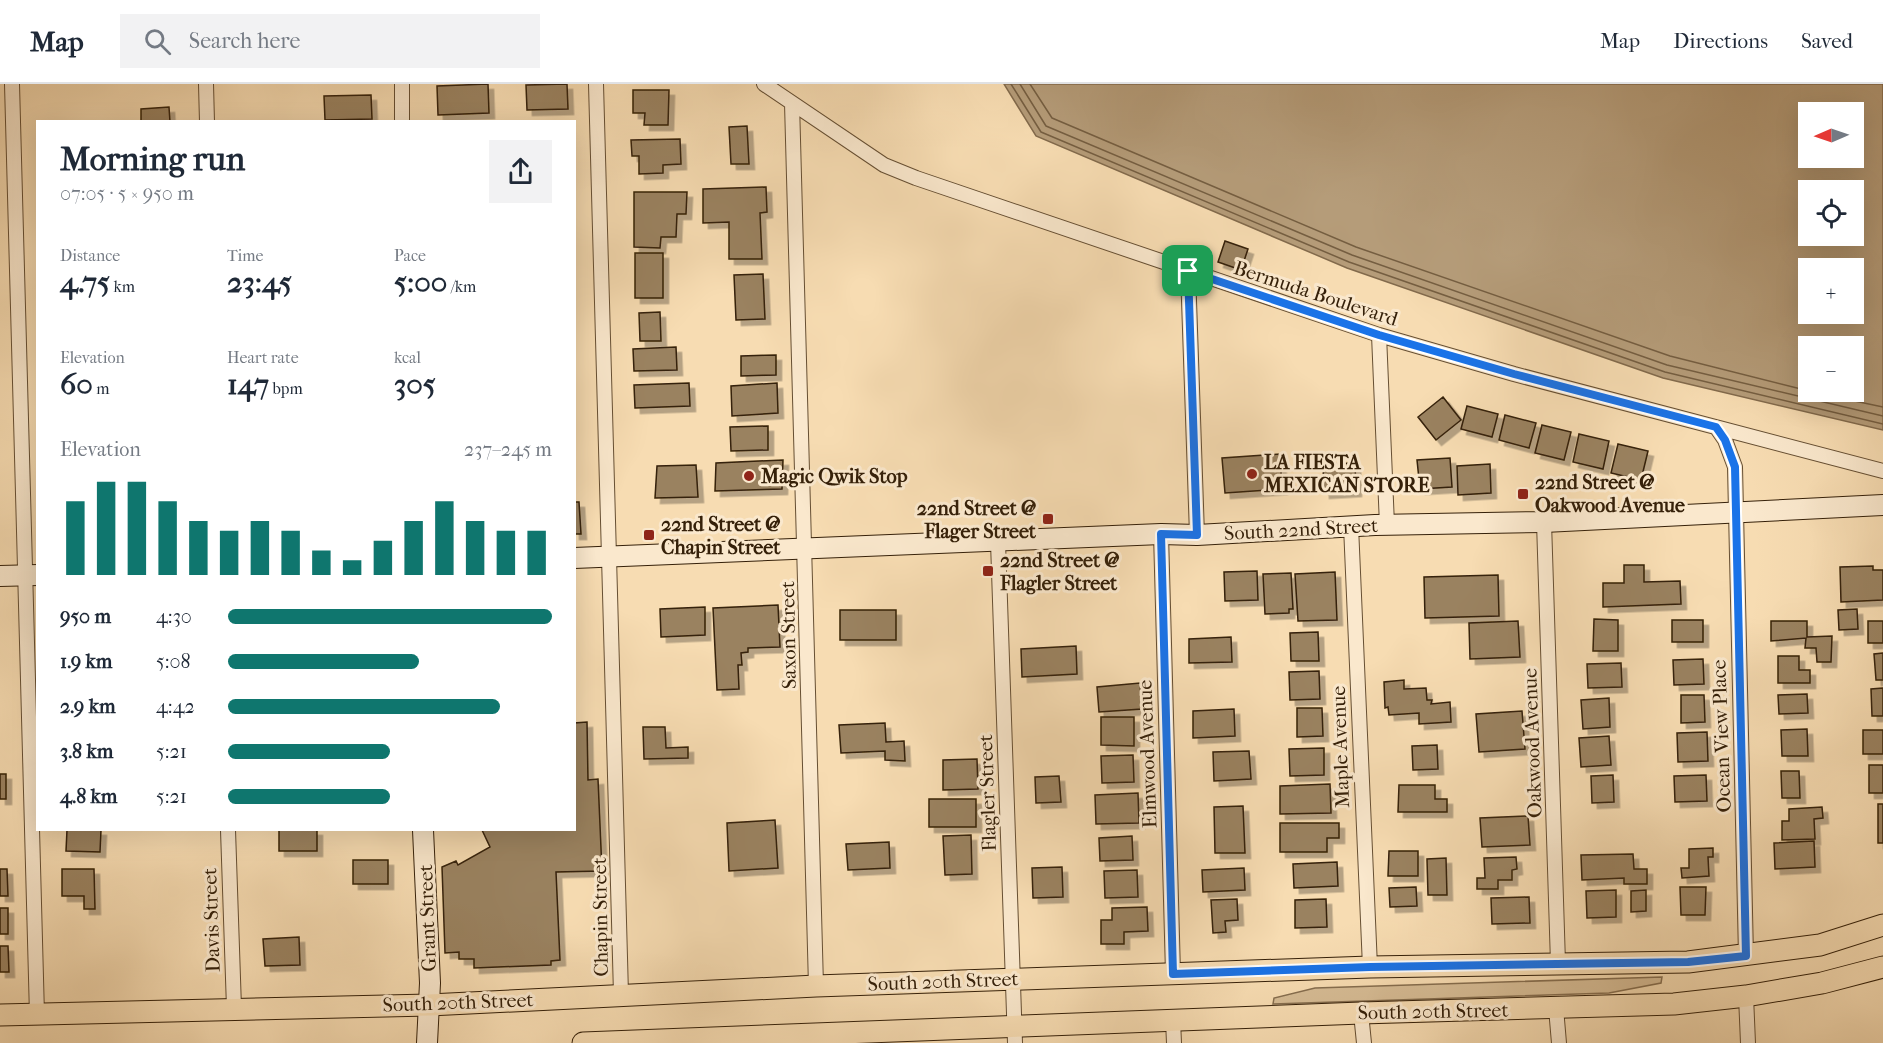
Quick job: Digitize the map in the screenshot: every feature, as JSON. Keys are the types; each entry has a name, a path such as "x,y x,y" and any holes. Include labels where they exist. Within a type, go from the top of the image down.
{"main road":[{"name":"South 20th Street","path":"0,1015 429,1005 816,986 1370,967 1688,962 1820,945 1883,925"},
{"name":"South 20th Street","path":"583,1043 1014,1034 1173,1020 1674,1004 1746,996 1822,983 1883,967"}],"street":[{"path":"12,84 31,575 37,1015"},
{"path":"206,84 207,120"},
{"path":"402,84 402,120"},
{"name":"Chapin Street","path":"596,84 621,994"},
{"name":"Bermuda Boulevard","path":"764,84 884,165 1188,271 1379,335 1514,374 1883,471"},
{"name":"Saxon Street","path":"792,103 806,547 816,986"},
{"path":"1188,271 1197,535"},
{"path":"1379,335 1387,525"},
{"name":"Ocean View Place","path":"1716,427 1725,440 1735,467 1734,514 1746,956"},
{"name":"South 22nd Street","path":"576,558 806,547 998,542 1161,534 1197,535 1351,526 1544,522 1883,505"},
{"name":"Oakwood Avenue","path":"1544,522 1558,963"},
{"name":"Maple Avenue","path":"1351,526 1370,967"},
{"name":"Elmwood Avenue","path":"1161,534 1173,974"},
{"name":"Flagler Street","path":"998,542 1014,1034"},
{"path":"0,576 31,575"},
{"name":"Davis Street","path":"228,831 234,1008"},
{"name":"Grant Street","path":"423,831 429,1005 428,1043"},
{"path":"1746,996 1748,1043"},
{"path":"1556,1008 1559,1043"},
{"path":"1361,1013 1364,1043"},
{"path":"1173,1020 1174,1043"}],"shaded area":[{"path":"1662,977 1661,983 1609,993 1273,1004 1274,998 1315,988"}],"water":[{"path":"1004,84 1883,84 1883,430 1663,378 1347,268 1036,136"}],"building":[{"path":"488,84 489,113 438,115 437,86"},
{"path":"567,84 568,109 527,110 526,85"},
{"path":"633,90 669,90 668,125 644,125 645,113 633,113"},
{"path":"371,95 372,119 325,120 324,96"},
{"path":"169,107 170,120 141,120 141,109"},
{"path":"747,126 749,164 731,164 729,127"},
{"path":"680,139 681,164 663,165 663,173 639,174 639,156 632,156 631,140"},
{"path":"766,187 767,212 760,213 762,259 729,259 729,222 703,223 703,189"},
{"path":"634,192 687,192 686,214 677,214 676,237 661,237 660,248 634,247"},
{"path":"1225,241 1248,249 1241,270 1218,262"},
{"path":"635,253 663,253 663,298 635,298"},
{"path":"763,274 765,319 736,320 734,275"},
{"path":"660,312 661,341 640,341 639,313"},
{"path":"676,347 677,370 634,371 633,349"},
{"path":"776,355 776,375 741,376 741,356"},
{"path":"689,383 690,406 635,408 634,385"},
{"path":"777,383 778,413 732,416 731,386"},
{"path":"1443,397 1461,420 1436,440 1418,417"},
{"path":"1467,406 1498,414 1492,437 1461,429"},
{"path":"1505,415 1536,423 1529,448 1499,440"},
{"path":"1542,425 1571,432 1564,460 1535,453"},
{"path":"768,426 768,450 731,451 730,427"},
{"path":"1579,434 1609,441 1603,469 1573,462"},
{"path":"1618,444 1648,451 1641,480 1611,473"},
{"name":"LA FIESTA MEXICAN STORE","path":"1280,454 1282,489 1225,493 1222,458"},
{"path":"1450,458 1452,487 1420,489 1417,460"},
{"name":"Magic Qwik Stop","path":"783,460 782,489 715,491 716,463"},
{"path":"1355,463 1356,491 1324,493 1323,464"},
{"path":"1490,464 1491,493 1458,495 1457,466"},
{"path":"696,465 698,497 655,498 657,466"},
{"path":"576,502 579,502 581,534 576,534"},
{"path":"1624,565 1644,565 1644,582 1680,581 1681,604 1603,607 1603,583 1624,583"},
{"path":"1873,566 1873,570 1883,570 1883,600 1841,602 1840,567"},
{"path":"1257,571 1258,600 1225,601 1224,572"},
{"path":"1335,572 1337,620 1298,621 1295,574"},
{"path":"1291,573 1293,609 1289,609 1289,613 1265,614 1263,574"},
{"path":"1498,575 1499,616 1425,618 1424,577"},
{"path":"778,605 780,647 748,648 748,652 741,653 742,665 738,665 739,689 717,690 713,608"},
{"path":"705,607 705,635 661,637 660,609"},
{"path":"1857,609 1858,629 1839,630 1838,610"},
{"path":"840,610 896,610 896,640 840,640"},
{"path":"1594,619 1618,620 1618,651 1593,651"},
{"path":"1672,620 1703,620 1703,642 1672,642"},
{"path":"1518,621 1520,657 1470,659 1469,623"},
{"path":"1771,621 1807,621 1807,637 1832,636 1831,662 1817,662 1816,648 1805,648 1806,638 1771,641"},
{"path":"1868,621 1883,621 1883,643 1868,643"},
{"path":"1318,632 1319,661 1291,661 1290,633"},
{"path":"1231,637 1232,662 1189,663 1189,639"},
{"path":"1076,646 1077,674 1022,677 1021,649"},
{"path":"1883,653 1883,680 1876,680 1874,654"},
{"path":"1778,656 1799,656 1799,670 1810,670 1810,683 1778,683"},
{"path":"1703,659 1704,684 1674,685 1673,660"},
{"path":"1621,663 1622,687 1588,688 1587,664"},
{"path":"1319,671 1320,699 1290,700 1289,672"},
{"path":"1404,680 1404,689 1426,688 1427,700 1432,700 1431,704 1450,702 1451,722 1419,724 1419,713 1389,715 1388,707 1385,708 1384,682"},
{"path":"1140,683 1142,709 1099,712 1097,687"},
{"path":"1883,688 1883,716 1872,716 1871,689"},
{"path":"1807,694 1808,713 1779,714 1778,695"},
{"path":"1681,695 1704,695 1705,722 1681,723"},
{"path":"1609,698 1610,727 1583,729 1581,700"},
{"path":"1297,708 1322,708 1323,736 1297,737"},
{"path":"1234,709 1235,736 1193,738 1193,711"},
{"path":"1522,711 1525,749 1479,752 1476,714"},
{"path":"1101,717 1134,717 1134,746 1101,745"},
{"path":"587,722 588,780 598,779 602,871 556,872 560,960 551,961 551,965 474,968 474,959 459,959 459,952 445,953 442,867 456,861 458,865 490,847 482,831 576,831 576,723"},
{"path":"885,723 886,742 904,741 905,761 885,760 885,751 841,753 839,725"},
{"path":"643,727 665,727 666,748 688,747 688,758 644,759"},
{"path":"1807,729 1808,756 1782,756 1781,730"},
{"path":"1863,730 1883,730 1883,754 1863,754"},
{"path":"1707,732 1708,761 1678,762 1677,733"},
{"path":"1609,736 1611,765 1581,767 1579,738"},
{"path":"1437,745 1438,769 1413,770 1412,746"},
{"path":"1324,748 1324,775 1290,776 1289,749"},
{"path":"1249,751 1251,779 1214,781 1213,752"},
{"path":"1133,755 1134,782 1102,783 1101,756"},
{"path":"977,759 978,789 943,790 943,760"},
{"path":"1869,765 1883,765 1883,793 1869,793"},
{"path":"1781,771 1799,771 1800,798 1782,798"},
{"path":"0,774 6,774 6,799 0,799"},
{"path":"1613,775 1614,802 1592,803 1591,776"},
{"path":"1706,775 1707,801 1675,802 1674,776"},
{"path":"1059,776 1061,802 1036,803 1035,777"},
{"path":"1330,784 1331,813 1280,814 1280,786"},
{"path":"1399,785 1435,785 1435,799 1447,799 1447,812 1398,812"},
{"path":"1138,793 1139,823 1096,824 1095,795"},
{"path":"929,799 976,799 976,827 929,827"},
{"path":"1878,804 1883,804 1883,843 1878,843"},
{"path":"1243,806 1245,853 1215,853 1214,807"},
{"path":"1822,807 1823,818 1814,819 1815,839 1782,840 1782,821 1789,821 1789,809"},
{"path":"1528,816 1530,845 1482,847 1480,818"},
{"path":"775,820 778,868 729,871 727,823"},
{"path":"1280,823 1339,823 1339,838 1327,838 1327,852 1280,852"},
{"path":"67,831 101,831 100,852 66,851"},
{"path":"279,831 317,831 317,851 279,851"},
{"path":"971,835 972,874 945,875 943,836"},
{"path":"1132,836 1133,860 1100,861 1099,838"},
{"path":"1814,841 1815,867 1775,869 1774,843"},
{"path":"889,842 890,868 848,870 846,844"},
{"path":"1713,848 1713,857 1708,857 1709,876 1682,878 1681,868 1689,868 1689,849"},
{"path":"1389,851 1418,851 1418,876 1388,876"},
{"path":"1633,854 1634,869 1647,869 1647,884 1624,884 1624,878 1582,880 1581,855"},
{"path":"1516,857 1517,869 1512,870 1512,880 1498,880 1498,889 1477,889 1477,878 1485,878 1484,858"},
{"path":"1446,858 1447,895 1428,895 1427,859"},
{"path":"353,860 388,860 388,884 353,884"},
{"path":"1337,862 1338,886 1294,888 1293,864"},
{"path":"1062,867 1063,897 1033,898 1032,868"},
{"path":"1244,868 1245,890 1203,892 1202,870"},
{"path":"0,869 7,869 8,896 0,896"},
{"path":"62,869 94,869 95,909 84,909 84,896 62,896"},
{"path":"1137,870 1138,897 1105,898 1104,871"},
{"path":"1416,887 1417,906 1390,907 1389,888"},
{"path":"1680,887 1706,887 1705,915 1681,915"},
{"path":"1616,890 1616,917 1587,918 1586,891"},
{"path":"1646,890 1646,911 1631,912 1631,891"},
{"path":"1529,897 1530,923 1492,924 1491,898"},
{"path":"1237,899 1238,920 1225,921 1226,932 1213,933 1211,900"},
{"path":"1326,899 1327,927 1295,928 1295,900"},
{"path":"1147,907 1148,931 1124,932 1124,944 1101,944 1101,920 1112,920 1112,908"},
{"path":"0,908 8,908 8,934 0,934"},
{"path":"299,937 300,965 265,966 263,939"},
{"path":"0,946 8,946 9,972 0,972"}],"place":[{"name":"LA FIESTA MEXICAN STORE","path":"1252,474"},
{"name":"Magic Qwik Stop","path":"749,476"},
{"name":"22nd Street @ Oakwood Avenue","path":"1523,494"},
{"name":"22nd Street @ Flager Street","path":"1048,519"},
{"name":"22nd Street @ Chapin Street","path":"649,535"},
{"name":"22nd Street @ Flagler Street","path":"988,571"}],"route":[{"path":"1188,271 1379,335 1514,374 1716,427 1725,440 1735,467 1734,514 1746,956 1688,962 1370,967 1173,974 1161,534 1197,535 1188,271"}]}
